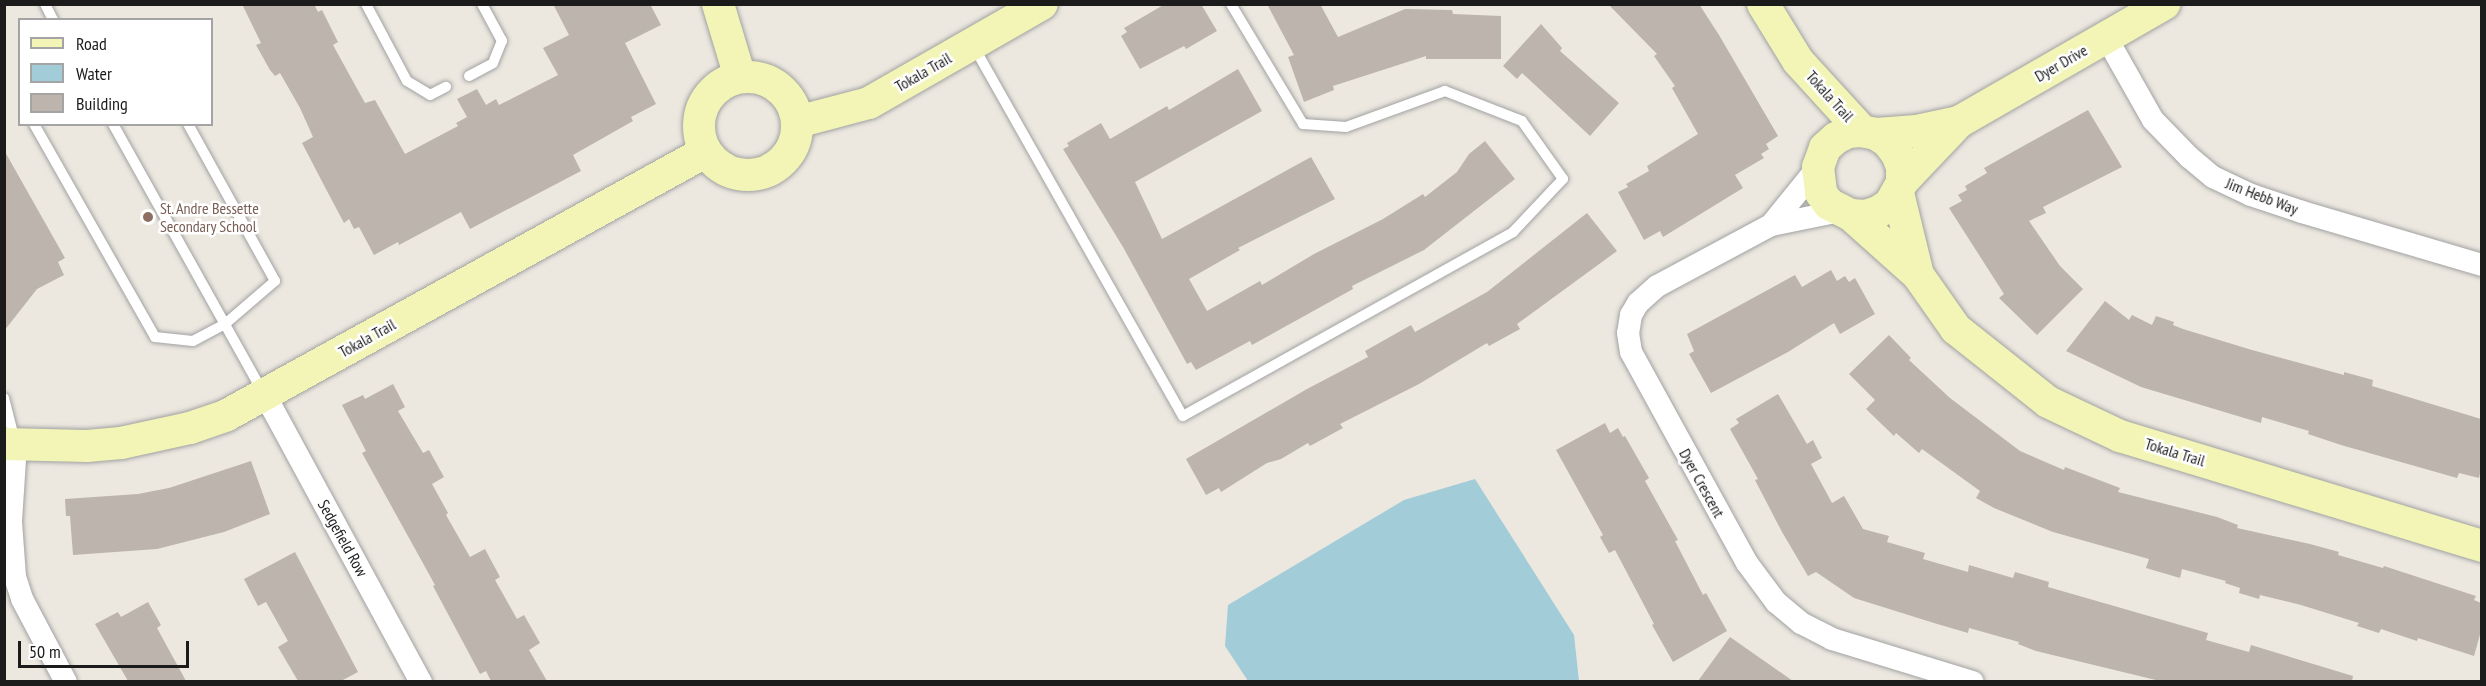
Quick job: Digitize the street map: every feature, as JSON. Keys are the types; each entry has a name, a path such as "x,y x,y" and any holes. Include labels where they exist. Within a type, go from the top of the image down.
{"street":[{"path":"718,4 740,77"},
{"name":"Tokala Trail","path":"797,122 869,103 1042,4"},
{"name":"Tokala Trail","path":"1763,4 1798,61 1869,133"},
{"name":"Dyer Drive","path":"1900,187 1959,122 2164,4"},
{"name":"Jim Hebb Way","path":"2106,37 2153,120 2189,157 2213,177 2251,195 2292,209 2481,265"},
{"name":"Tokala Trail","path":"1798,61 1822,158"},
{"path":"740,77 756,77 778,87 793,106 797,122 796,138 789,153 778,166 763,173 747,176 730,173 716,165 705,152 699,137 698,121 702,106 711,92 724,82 740,77"},
{"name":"Dyer Drive","path":"1869,133 1917,131 1959,122"},
{"path":"1848,132 1869,133 1888,142 1897,154 1902,167 1900,187 1890,204 1878,212 1864,216 1845,213 1829,204 1821,193 1822,158 1836,138 1848,132"},
{"name":"Tokala Trail","path":"10,444 87,446 158,437 227,415 705,152"},
{"name":"Dyer Crescent","path":"1771,225 1822,158"},
{"name":"Tokala Trail","path":"1900,187 1905,231 1918,275"},
{"name":"Tokala Trail","path":"1845,213 1918,275 1956,329 2048,402 2120,435 2481,546"},
{"name":"Dyer Crescent","path":"1845,213 1771,225 1657,286 1638,303 1631,315 1628,333 1630,352 1747,563 1776,602 1801,623 1832,639 1973,681"},
{"name":"Sedgefield Row","path":"265,394 422,681"},
{"path":"10,444 11,522 15,577 22,599 66,681"}],"lane":[{"path":"45,4 52,18"},
{"path":"366,4 407,81 430,95 446,87"},
{"path":"469,76 493,63 502,41 482,4"},
{"path":"972,44 1183,416 1513,232 1563,179 1522,121 1445,91 1346,127 1304,124 1230,4"},
{"path":"35,126 155,337 193,341 225,324 274,281 189,126"},
{"path":"114,126 265,394"},
{"path":"4,398 10,444"}],"water":[{"path":"1475,479 1574,635 1579,681 1248,681 1225,646 1228,605 1404,500"}],"building":[{"path":"242,4 314,4 318,12 322,10 338,42 333,45 365,103 375,100 405,154 458,126 456,123 467,117 457,99 477,89 486,105 496,99 499,105 558,75 543,48 569,35 553,4 650,4 661,25 625,43 656,104 631,117 633,121 573,155 581,171 470,229 461,212 399,245 398,242 374,255 359,227 354,229 349,219 344,223 327,191 302,143 313,137 300,108 280,73 275,76 256,45 261,43"},
{"path":"1165,4 1201,4 1217,31 1186,49 1184,46 1140,69 1121,36 1127,32 1124,28"},
{"path":"1267,4 1320,4 1338,37 1405,9 1452,10 1453,14 1501,16 1501,59 1426,59 1426,56 1333,86 1334,90 1304,102 1288,57 1294,55"},
{"path":"1608,4 1699,4 1778,136 1766,144 1769,149 1761,154 1764,158 1735,175 1743,188 1663,237 1660,231 1644,240 1618,192 1628,187 1626,184 1649,171 1647,166 1698,134 1672,88 1675,86 1654,56 1657,54"},
{"path":"1541,24 1562,48 1560,51 1619,103 1590,136 1522,73 1517,79 1503,66"},
{"path":"1238,69 1262,111 1135,182 1162,239 1311,157 1335,199 1238,248 1240,250 1189,279 1207,311 1260,281 1262,285 1314,254 1383,219 1423,194 1425,197 1457,172 1469,154 1485,141 1515,179 1424,250 1352,286 1353,289 1252,345 1250,341 1196,370 1191,362 1187,364 1123,247 1063,149 1069,146 1067,143 1101,123 1110,139 1167,106 1169,110"},
{"path":"2088,110 2122,167 2043,207 2046,213 2029,221 2060,266 2083,289 2037,335 1999,298 2004,294 1949,208 1962,201 1958,195 1967,190 1965,186 1987,173 1984,168"},
{"path":"4,150 65,258 58,262 64,275 37,289 4,331"},
{"path":"1587,213 1617,251 1517,324 1520,329 1489,346 1487,343 1419,384 1340,424 1343,428 1310,446 1308,443 1281,459 1267,463 1221,492 1219,488 1206,495 1186,459 1307,389 1368,357 1365,351 1411,325 1415,332 1487,292"},
{"path":"1831,270 1837,281 1845,276 1849,282 1855,278 1875,314 1840,334 1834,323 1788,352 1711,393 1689,354 1694,351 1687,334 1795,275 1802,287"},
{"path":"2105,301 2129,320 2132,315 2152,325 2156,316 2174,322 2173,325 2183,329 2252,350 2344,375 2344,372 2373,380 2372,386 2481,419 2479,478 2459,473 2457,478 2341,445 2308,434 2309,431 2262,417 2261,423 2141,387 2066,351"},
{"path":"1889,335 1911,358 1909,360 1950,398 2020,451 2064,470 2065,467 2120,488 2118,492 2217,517 2238,525 2237,528 2339,552 2338,555 2383,568 2384,566 2476,596 2474,600 2481,603 2481,631 2474,656 2381,629 2379,633 2357,626 2359,623 2301,605 2260,595 2259,599 2239,593 2240,588 2225,583 2226,581 2182,569 2180,578 2146,568 2149,559 2053,532 1994,508 1976,498 1980,491 1922,449 1919,453 1896,433 1894,436 1866,409 1875,400 1849,374"},
{"path":"393,384 405,407 398,411 423,453 429,450 444,477 432,484 448,513 446,515 470,557 485,549 500,577 495,580 517,619 524,615 540,643 529,650 547,681 491,681 486,671 480,674 433,586 435,585 362,453 366,451 342,405 363,395 365,399"},
{"path":"1778,394 1807,444 1813,440 1822,458 1811,464 1832,503 1844,496 1863,529 1889,536 1887,542 1925,553 1923,559 1968,572 1969,565 2013,578 2015,572 2049,582 2048,587 2208,633 2206,640 2249,652 2251,645 2353,676 2352,681 2160,681 2036,651 2018,644 2019,642 1969,628 1968,633 1934,623 1854,598 1816,572 1808,576 1782,532 1755,480 1758,479 1730,429 1739,423 1736,419"},
{"path":"1605,423 1610,433 1618,428 1623,437 1625,436 1649,478 1645,481 1678,540 1675,541 1703,595 1706,593 1727,631 1673,662 1615,550 1609,553 1600,537 1603,535 1556,450"},
{"path":"251,461 270,514 224,532 157,549 73,555 70,516 66,516 65,499 138,494 169,488"},
{"path":"295,552 358,672 341,681 298,681 278,647 288,641 266,602 258,606 244,579"},
{"path":"148,602 161,625 157,628 186,681 128,681 95,624 118,612 121,617"},
{"path":"1730,637 1793,681 1698,681"}],"place":[{"name":"St. Andre Bessette Secondary School","path":"148,217"}]}
